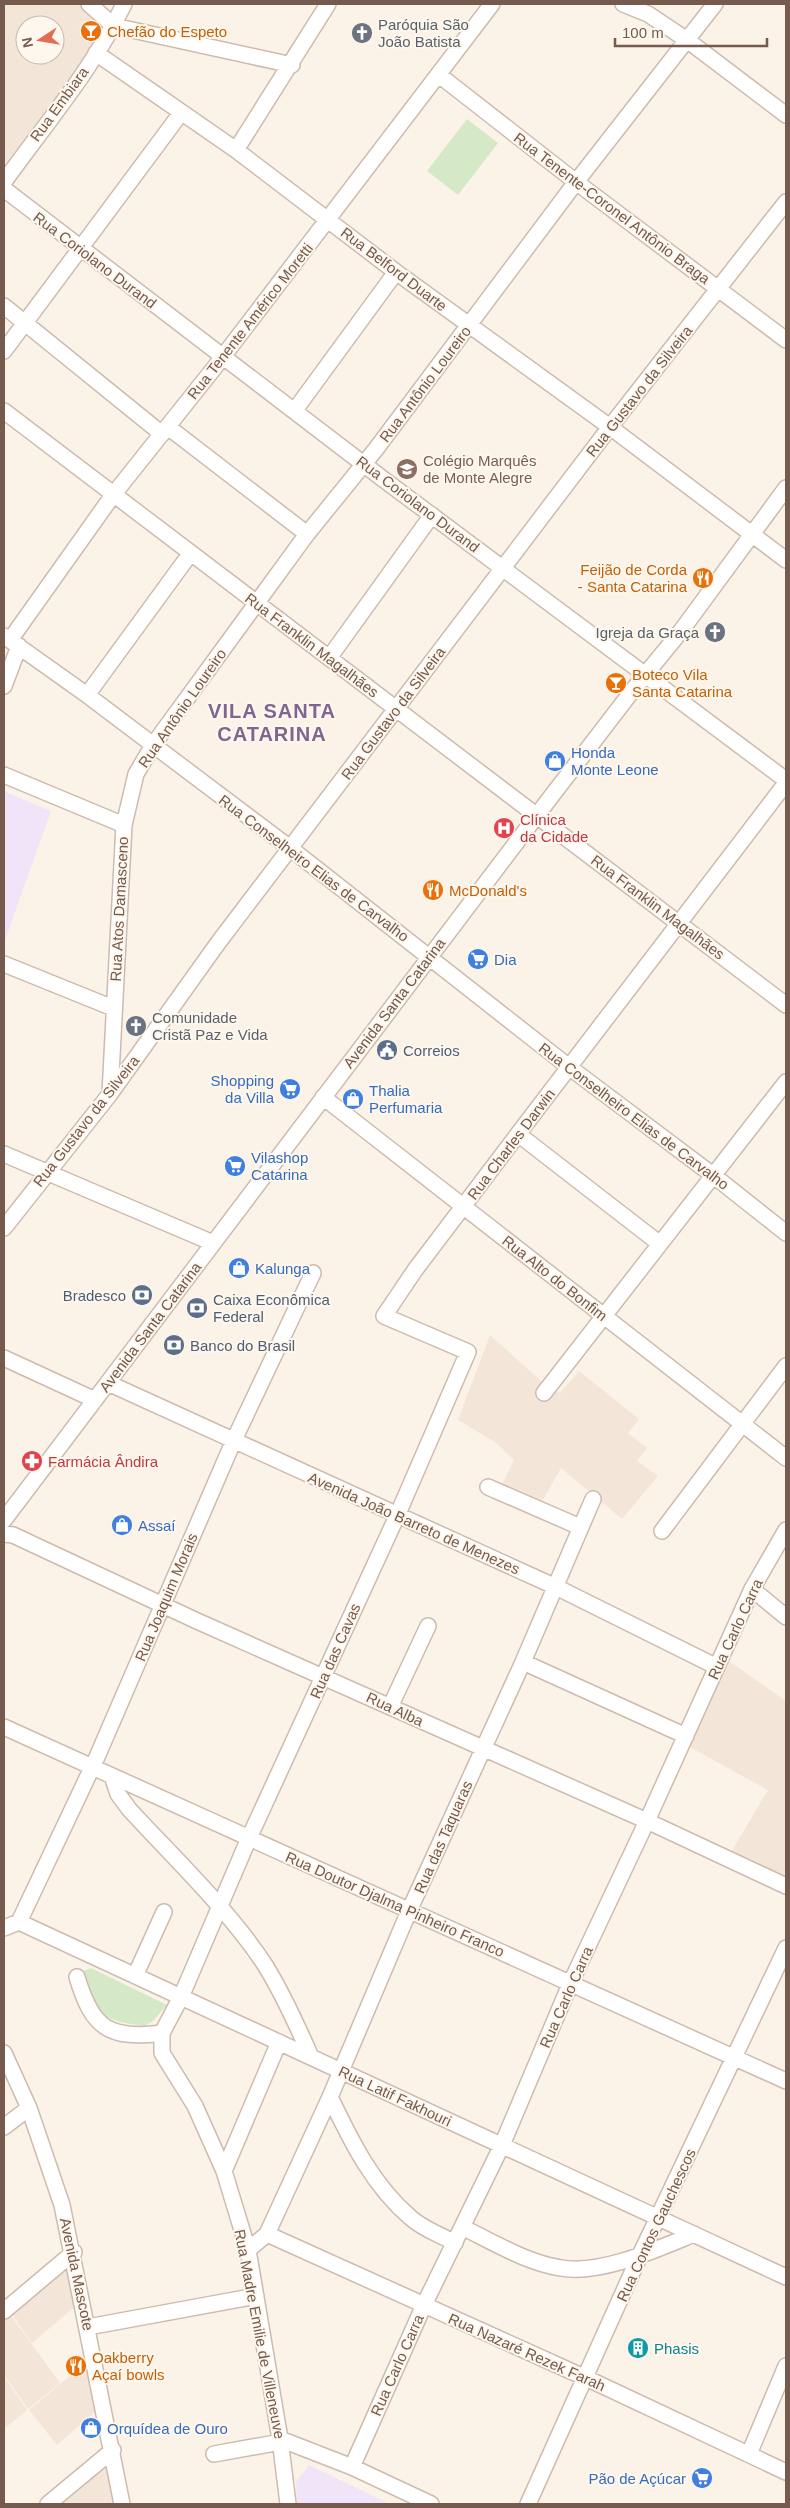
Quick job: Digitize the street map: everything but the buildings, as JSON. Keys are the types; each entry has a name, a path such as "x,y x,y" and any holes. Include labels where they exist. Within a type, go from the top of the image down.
{"street":[{"path":"89,4 114,26 292,65"},
{"name":"Rua Embiara","path":"4,182 96,53 114,26 124,4"},
{"path":"236,150 292,65 328,4"},
{"name":"Rua Tenente Américo Moretti","path":"4,686 11,641 113,495 223,357 492,4"},
{"path":"623,4 648,14 687,40 786,115"},
{"name":"Rua Antônio Loureiro","path":"124,825 136,774 153,745 307,534 363,464 470,325 576,182 715,4"},
{"name":"Rua Belford Duarte","path":"96,53 236,150 396,272 610,427 786,560"},
{"name":"Rua Tenente-Coronel Antônio Braga","path":"439,75 576,182 786,340"},
{"path":"4,351 26,324 181,113"},
{"name":"Rua Coriolano Durand","path":"4,189 295,410 363,464 786,781"},
{"name":"Rua Gustavo da Silveira","path":"4,1228 110,1094 218,943 502,568 786,202"},
{"path":"295,410 396,272"},
{"path":"4,306 165,430 307,534"},
{"name":"Rua Franklin Magalhães","path":"4,411 786,1005"},
{"name":"Avenida Santa Catarina","path":"4,1520 644,675 681,632 786,488"},
{"path":"330,658 432,515"},
{"path":"87,695 190,554"},
{"name":"Rua Conselheiro Elias de Carvalho","path":"11,641 87,695 290,848 569,1067 714,1176 786,1233"},
{"name":"Rua Atos Damasceno","path":"4,775 124,825 110,1094"},
{"name":"Rua Charles Darwin","path":"384,1316 415,1270 680,924 786,781"},
{"path":"4,964 113,1008"},
{"path":"544,1393 786,1082"},
{"name":"Rua Alto do Bonfim","path":"323,1097 786,1458"},
{"path":"518,1134 660,1244"},
{"path":"4,1154 213,1243"},
{"name":"Rua Joaquim Morais","path":"19,1922 92,1766 234,1440 313,1273"},
{"name":"Rua das Cavas","path":"162,2032 181,1997 249,1838 398,1516 468,1352 384,1316"},
{"path":"4,1358 95,1400"},
{"path":"662,1531 786,1366"},
{"name":"Avenida João Barreto de Menezes","path":"108,1383 556,1587 717,1667"},
{"path":"488,1488 580,1528"},
{"name":"Rua das Taquaras","path":"248,2250 267,2234 330,2097 409,1911 523,1662 593,1499"},
{"name":"Rua Carlo Carra","path":"352,2467 424,2305 502,2145 571,1982 647,1821 752,1589 786,1530"},
{"name":"Rua Alba","path":"4,1534 13,1535 164,1604 196,1621 323,1676 483,1750 647,1821 786,1886"},
{"path":"752,1589 786,1617"},
{"path":"390,1707 428,1626"},
{"path":"523,1662 686,1736"},
{"name":"Rua Doutor Djalma Pinheiro Franco","path":"4,1727 409,1911 571,1982 786,2082"},
{"path":"112,1776 118,1794 130,1809 220,1908 264,1964 293,2015 311,2057"},
{"path":"135,1976 164,1912"},
{"path":"4,1928 19,1922"},
{"name":"Rua Latif Fakhouri","path":"19,1922 786,2277"},
{"name":"Rua Contos Gauchescos","path":"528,2504 640,2255 660,2218 735,2058 781,1973 786,1948"},
{"path":"77,1977 89,2011 102,2024 125,2035 162,2032"},
{"name":"Rua Madre Emilie de Villeneuve","path":"162,2032 162,2053 195,2106 224,2171 248,2250 281,2440 288,2504"},
{"path":"224,2171 279,2042"},
{"name":"Avenida Mascote","path":"4,2053 29,2108 62,2205 74,2252 122,2504"},
{"path":"330,2097 370,2172 392,2199 413,2220 455,2243"},
{"path":"4,2127 29,2108"},
{"path":"462,2227 543,2264 563,2269 611,2263 640,2255 694,2234"},
{"name":"Rua Nazaré Rezek Farah","path":"267,2234 586,2378 786,2472"},
{"path":"4,2311 74,2252"},
{"path":"88,2327 256,2296"},
{"path":"749,2454 786,2366"},
{"path":"214,2454 281,2440 352,2467 432,2504"},
{"path":"48,2504 113,2450"}],"shaded area":[{"path":"4,4 99,4 123,24 102,59 4,179"},
{"path":"4,791 51,811 4,943"},
{"path":"490,1335 543,1383 560,1393 579,1371 639,1419 628,1433 647,1448 637,1461 658,1476 622,1519 561,1468 540,1505 501,1487 514,1460 495,1442 458,1420"},
{"path":"716,1652 786,1701 786,1877 730,1854 768,1790 677,1740"},
{"path":"70,2262 78,2304 32,2343 10,2312"},
{"path":"9,2313 60,2383 28,2409 4,2375 4,2318"},
{"path":"90,2359 99,2408 57,2445 29,2410"},
{"path":"4,2377 27,2410 4,2429"},
{"path":"109,2459 117,2504 55,2504"},
{"path":"309,2465 390,2504 297,2504 296,2482"}],"green space":[{"path":"467,119 498,143 458,195 427,171"},
{"path":"91,1968 167,2005 153,2021 145,2026 120,2022 107,2017 97,2009 81,1972"}],"place":[{"name":"Chefão do Espeto","path":"91,31"},
{"name":"Paróquia São João Batista","path":"362,33"},
{"name":"Colégio Marquês de Monte Alegre","path":"407,469"},
{"name":"Feijão de Corda - Santa Catarina","path":"703,578"},
{"name":"Igreja da Graça","path":"715,632"},
{"name":"Boteco Vila Santa Catarina","path":"616,683"},
{"name":"Honda Monte Leone","path":"555,761"},
{"name":"Clínica da Cidade","path":"504,828"},
{"name":"McDonald's","path":"433,890"},
{"name":"Dia","path":"478,959"},
{"name":"Comunidade Cristã Paz e Vida","path":"136,1026"},
{"name":"Correios","path":"387,1050"},
{"name":"Shopping da Villa","path":"290,1089"},
{"name":"Thalia Perfumaria","path":"353,1099"},
{"name":"Vilashop Catarina","path":"235,1166"},
{"name":"Kalunga","path":"239,1268"},
{"name":"Bradesco","path":"142,1295"},
{"name":"Caixa Econômica Federal","path":"197,1308"},
{"name":"Banco do Brasil","path":"174,1345"},
{"name":"Farmácia Ândira","path":"32,1461"},
{"name":"Assaí","path":"122,1525"},
{"name":"Phasis","path":"638,2348"},
{"name":"Oakberry Açaí bowls","path":"76,2366"},
{"name":"Orquídea de Ouro","path":"91,2428"},
{"name":"Pão de Açúcar","path":"702,2478"}],"district":[{"name":"VILA SANTA CATARINA","path":"272,722"}]}
